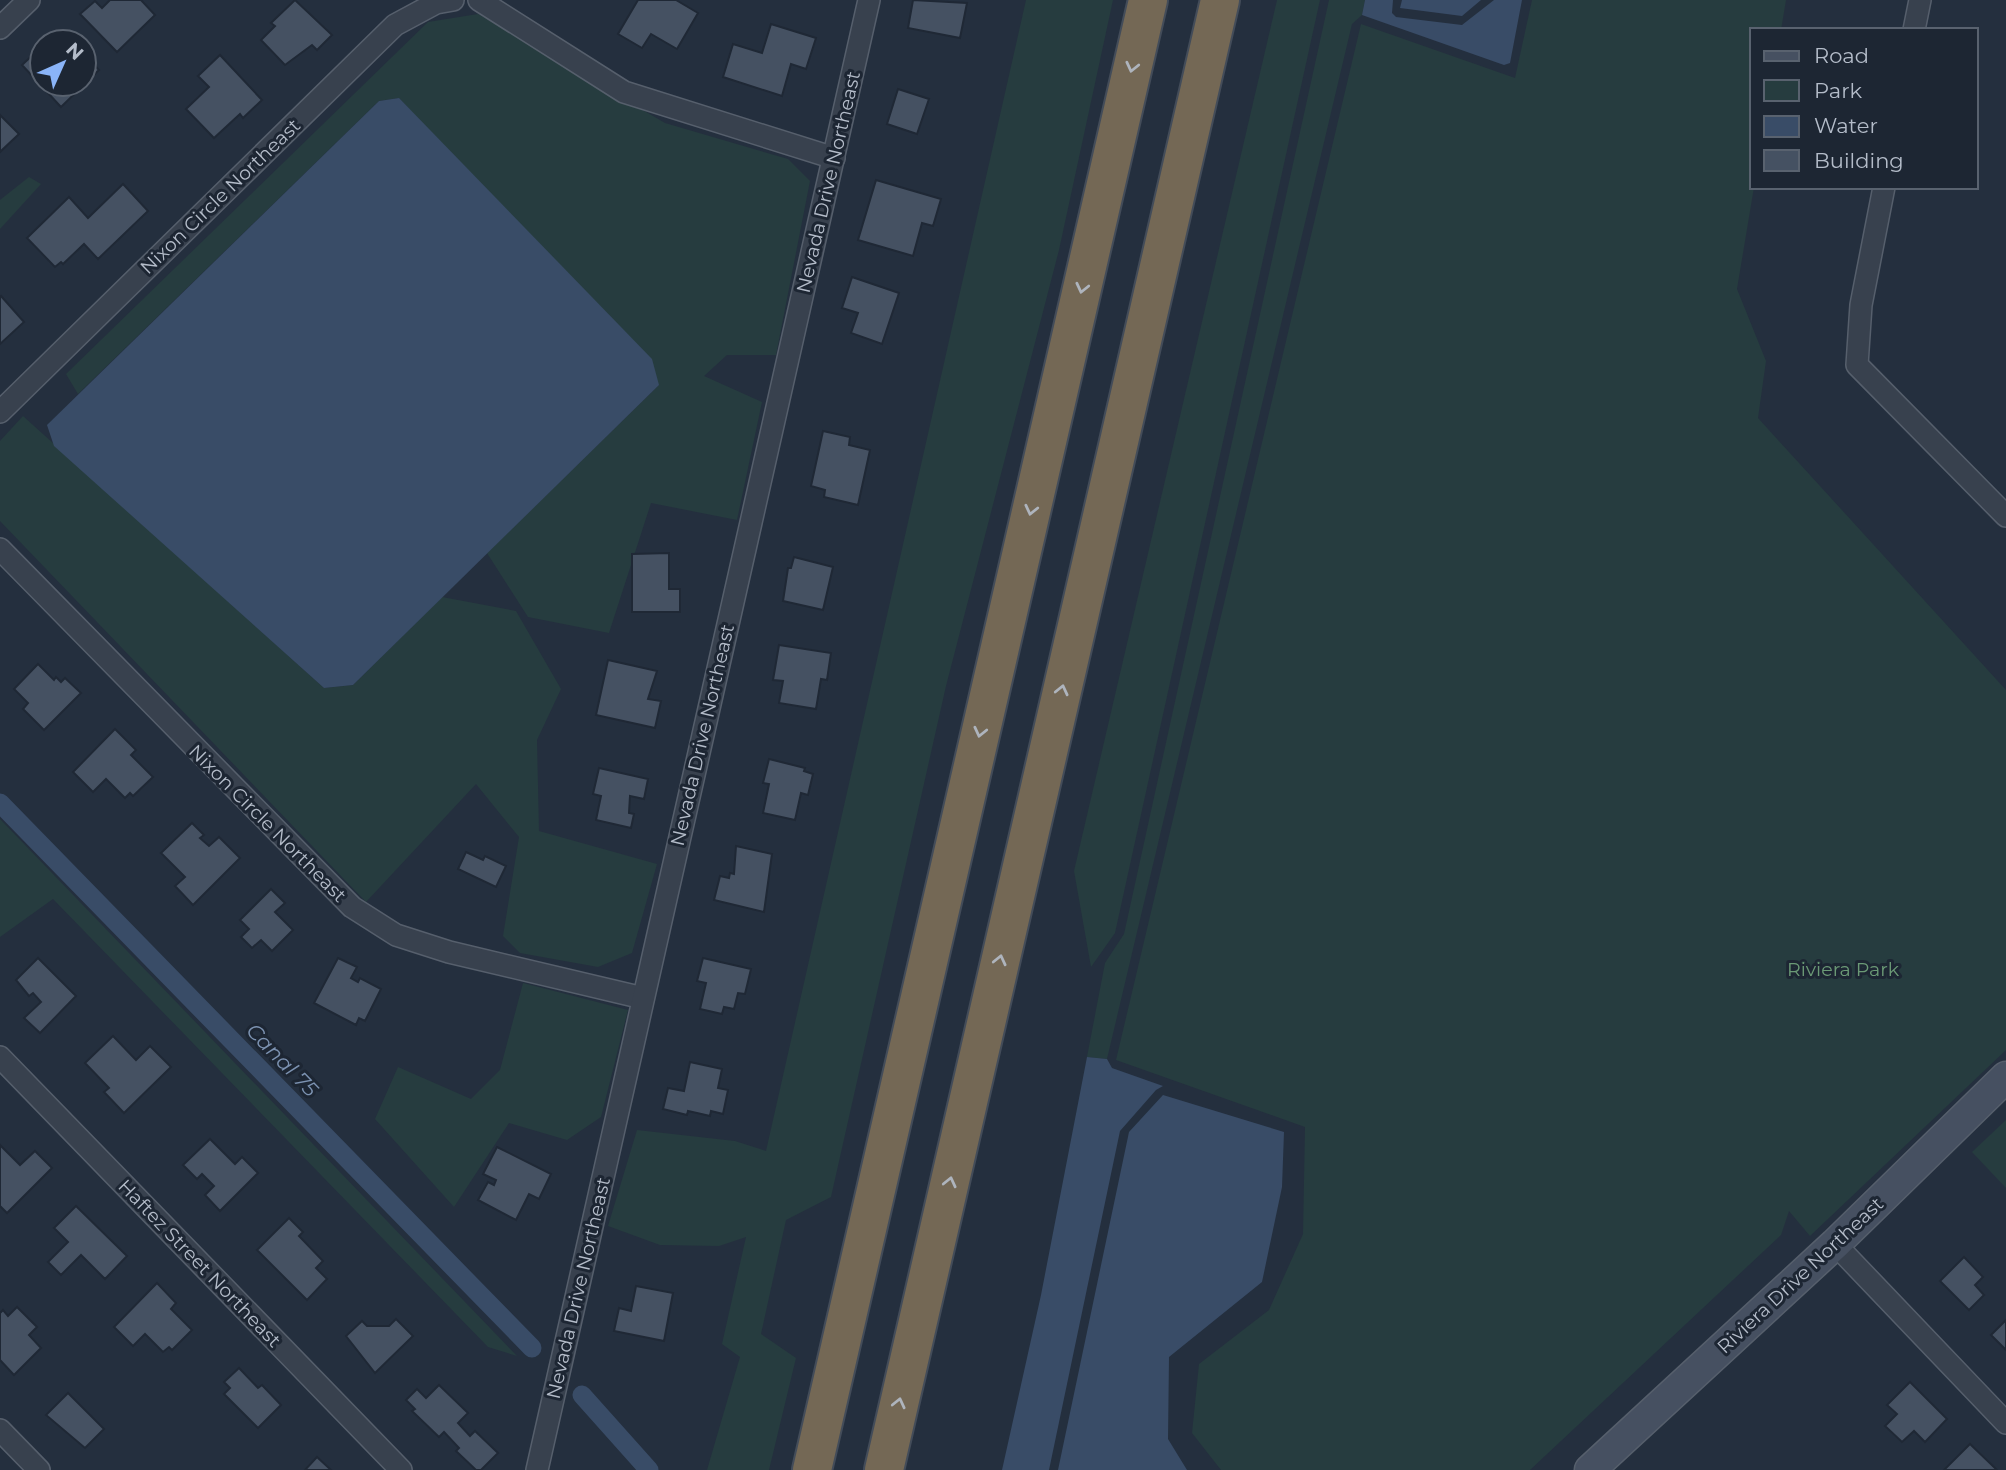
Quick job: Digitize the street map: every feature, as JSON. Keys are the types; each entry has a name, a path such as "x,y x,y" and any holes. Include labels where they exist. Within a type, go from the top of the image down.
{"highway":[{"path":"811,1470 1148,0"},
{"path":"884,1470 1220,0"}],"street":[{"path":"0,28 29,0"},
{"name":"Nixon Circle Northeast","path":"0,412 395,25 436,3 453,0"},
{"path":"479,0 624,92 834,158"},
{"name":"Nevada Drive Northeast","path":"537,1470 869,0"},
{"path":"1914,28 1920,0"},
{"path":"1884,189 1861,305 1857,365 2006,516"},
{"name":"Nixon Circle Northeast","path":"0,549 352,907 396,935 436,948 643,998"},
{"name":"Haftez Street Northeast","path":"0,1057 401,1470"},
{"name":"Riviera Drive Northeast","path":"1590,1470 1835,1244 2006,1077"},
{"path":"1835,1244 2006,1423"},
{"path":"0,1430 39,1470"}],"green space":[{"path":"1026,0 1113,0 1059,250 946,686 831,1197 786,1220 761,1334 796,1358 769,1470 707,1470 740,1357 722,1344 746,1237 719,1246 660,1245 608,1226 637,1130 735,1141 766,1151"},
{"path":"1277,0 1320,0 1115,933 1091,967 1074,871"},
{"path":"1329,0 1365,0 1362,15 1352,24 1107,1059 1087,1057 1105,963 1124,934"},
{"name":"Riviera Park","path":"1532,0 1786,0 1781,28 1750,28 1750,189 1754,189 1737,289 1766,361 1758,418 2006,690 2006,1050 1810,1236 1789,1211 1781,1235 1530,1470 1221,1470 1192,1433 1199,1364 1269,1310 1303,1234 1305,1127 1116,1060 1361,24 1515,78"},
{"path":"478,14 665,123 788,159 810,181 776,355 727,355 704,376 762,402 737,520 651,503 609,633 528,617 487,553 659,385 399,98 379,101 78,394 66,374 428,22"},
{"path":"29,177 41,184 0,229 0,200"},
{"path":"23,416 324,688 353,685 442,597 516,611 561,689 537,740 539,831 657,864 632,953 598,967 520,953 503,936 519,837 476,784 366,902 0,521 0,441"},
{"path":"0,819 517,1356 488,1347 53,899 0,937"},
{"path":"523,983 628,1010 601,1117 567,1140 509,1123 454,1207 375,1119 398,1067 471,1099 500,1070"},
{"path":"2006,1120 2006,1188 1972,1152"}],"water":[{"path":"1365,0 1393,0 1392,13 1396,17 1462,25 1494,0 1522,0 1510,63 1504,65 1362,15"},
{"path":"1402,0 1481,0 1462,16 1400,8"},
{"path":"399,98 652,359 659,385 353,685 324,688 54,446 47,425 379,101"},
{"path":"1087,1057 1107,1059 1112,1068 1163,1086 1156,1090 1120,1131 1049,1470 1002,1470 1041,1295"},
{"path":"1163,1095 1284,1132 1282,1187 1262,1282 1169,1357 1168,1439 1187,1470 1058,1470 1129,1132"}],"building":[{"path":"110,0 141,0 155,15 117,52 98,32 98,28 94,28 80,14 95,1 102,8"},
{"path":"295,0 332,35 317,50 312,45 285,65 261,40 275,26 271,23"},
{"path":"638,0 676,0 698,13 677,49 651,34 642,48 618,34"},
{"path":"913,0 967,3 960,38 908,28"},
{"path":"771,24 816,38 806,69 791,64 782,96 723,77 733,44 762,53"},
{"path":"220,55 262,100 243,118 240,114 214,138 186,109 209,87 198,76"},
{"path":"28,59 28,71 22,65"},
{"path":"898,89 929,99 917,134 887,124"},
{"path":"53,98 70,98 61,107"},
{"path":"0,115 19,134 0,152"},
{"path":"876,180 941,199 933,226 922,223 913,256 858,240"},
{"path":"123,184 148,211 98,259 84,244 63,264 61,262 55,267 27,238 69,197 88,218"},
{"path":"852,277 899,293 882,344 851,333 858,313 842,308"},
{"path":"0,297 24,322 0,344"},
{"path":"823,431 850,437 849,445 870,450 858,505 824,497 825,490 811,486"},
{"path":"669,553 669,589 680,589 680,612 632,612 632,554"},
{"path":"794,557 833,567 823,610 783,601 788,568 791,568"},
{"path":"779,645 831,653 827,680 821,679 816,709 779,703 783,681 773,680"},
{"path":"608,660 657,671 648,699 661,701 655,728 596,715"},
{"path":"38,664 54,680 56,677 61,682 65,678 81,693 44,730 23,709 28,703 14,689"},
{"path":"115,729 136,750 131,755 153,777 133,796 130,793 125,798 106,779 93,792 73,772"},
{"path":"769,759 805,768 804,771 813,774 808,795 801,793 795,820 763,813 769,784 763,783"},
{"path":"599,768 648,779 644,799 630,796 629,813 634,814 631,828 596,820 601,796 593,794"},
{"path":"192,823 204,835 200,838 209,846 219,837 240,858 193,905 175,886 185,877 161,853"},
{"path":"736,846 772,854 764,912 714,900 720,876 729,878 730,873 734,874"},
{"path":"466,852 483,860 485,856 506,866 496,887 458,869"},
{"path":"271,889 285,903 275,912 293,930 272,951 261,940 252,948 241,937 249,929 240,920"},
{"path":"38,958 76,996 40,1033 24,1018 41,1002 33,993 29,996 16,980"},
{"path":"338,958 357,967 351,978 358,982 360,978 381,989 365,1021 359,1018 356,1025 314,1003"},
{"path":"703,958 751,969 745,994 738,993 734,1009 724,1007 722,1014 700,1009 706,983 697,981"},
{"path":"113,1036 136,1060 150,1046 171,1067 124,1113 104,1092 109,1088 85,1063"},
{"path":"690,1062 722,1069 718,1088 728,1090 723,1114 711,1111 710,1116 688,1111 687,1115 663,1109 668,1088 684,1091"},
{"path":"210,1139 235,1164 242,1157 258,1173 220,1211 205,1195 214,1186 202,1174 197,1179 183,1165"},
{"path":"0,1145 20,1165 35,1151 52,1168 7,1213 0,1206"},
{"path":"497,1147 551,1174 539,1199 529,1194 516,1220 478,1200 488,1182 494,1185 496,1180 483,1174"},
{"path":"76,1206 127,1256 105,1279 81,1255 61,1275 48,1262 68,1242 54,1228"},
{"path":"289,1218 303,1232 299,1236 323,1261 316,1268 327,1279 307,1300 257,1250"},
{"path":"1964,1257 1983,1277 1975,1285 1984,1295 1969,1310 1940,1281"},
{"path":"157,1283 176,1303 171,1309 192,1330 172,1350 169,1347 163,1352 145,1334 133,1346 114,1327"},
{"path":"636,1286 673,1293 664,1341 614,1331 619,1308 631,1311"},
{"path":"17,1307 37,1327 29,1335 41,1348 14,1375 0,1360 0,1313 3,1310 8,1316"},
{"path":"396,1319 413,1336 375,1373 346,1336 362,1321 367,1326 389,1326"},
{"path":"2006,1320 2006,1350 1991,1335"},
{"path":"239,1368 258,1388 262,1385 281,1405 258,1428 224,1394 230,1388 224,1382"},
{"path":"1910,1382 1947,1419 1925,1442 1914,1431 1902,1442 1885,1426 1897,1414 1887,1405"},
{"path":"439,1385 468,1413 458,1423 470,1436 475,1431 498,1453 481,1470 476,1470 456,1451 459,1448 444,1432 439,1437 412,1411 415,1409 406,1400 417,1389 426,1398"},
{"path":"68,1393 104,1429 85,1448 46,1415"},
{"path":"1970,1444 1997,1470 1944,1470"},
{"path":"317,1457 331,1470 305,1470"}],"waterway":[{"name":"Canal 75","path":"0,803 532,1348"},
{"name":"Canal 75","path":"582,1395 649,1470"}]}
